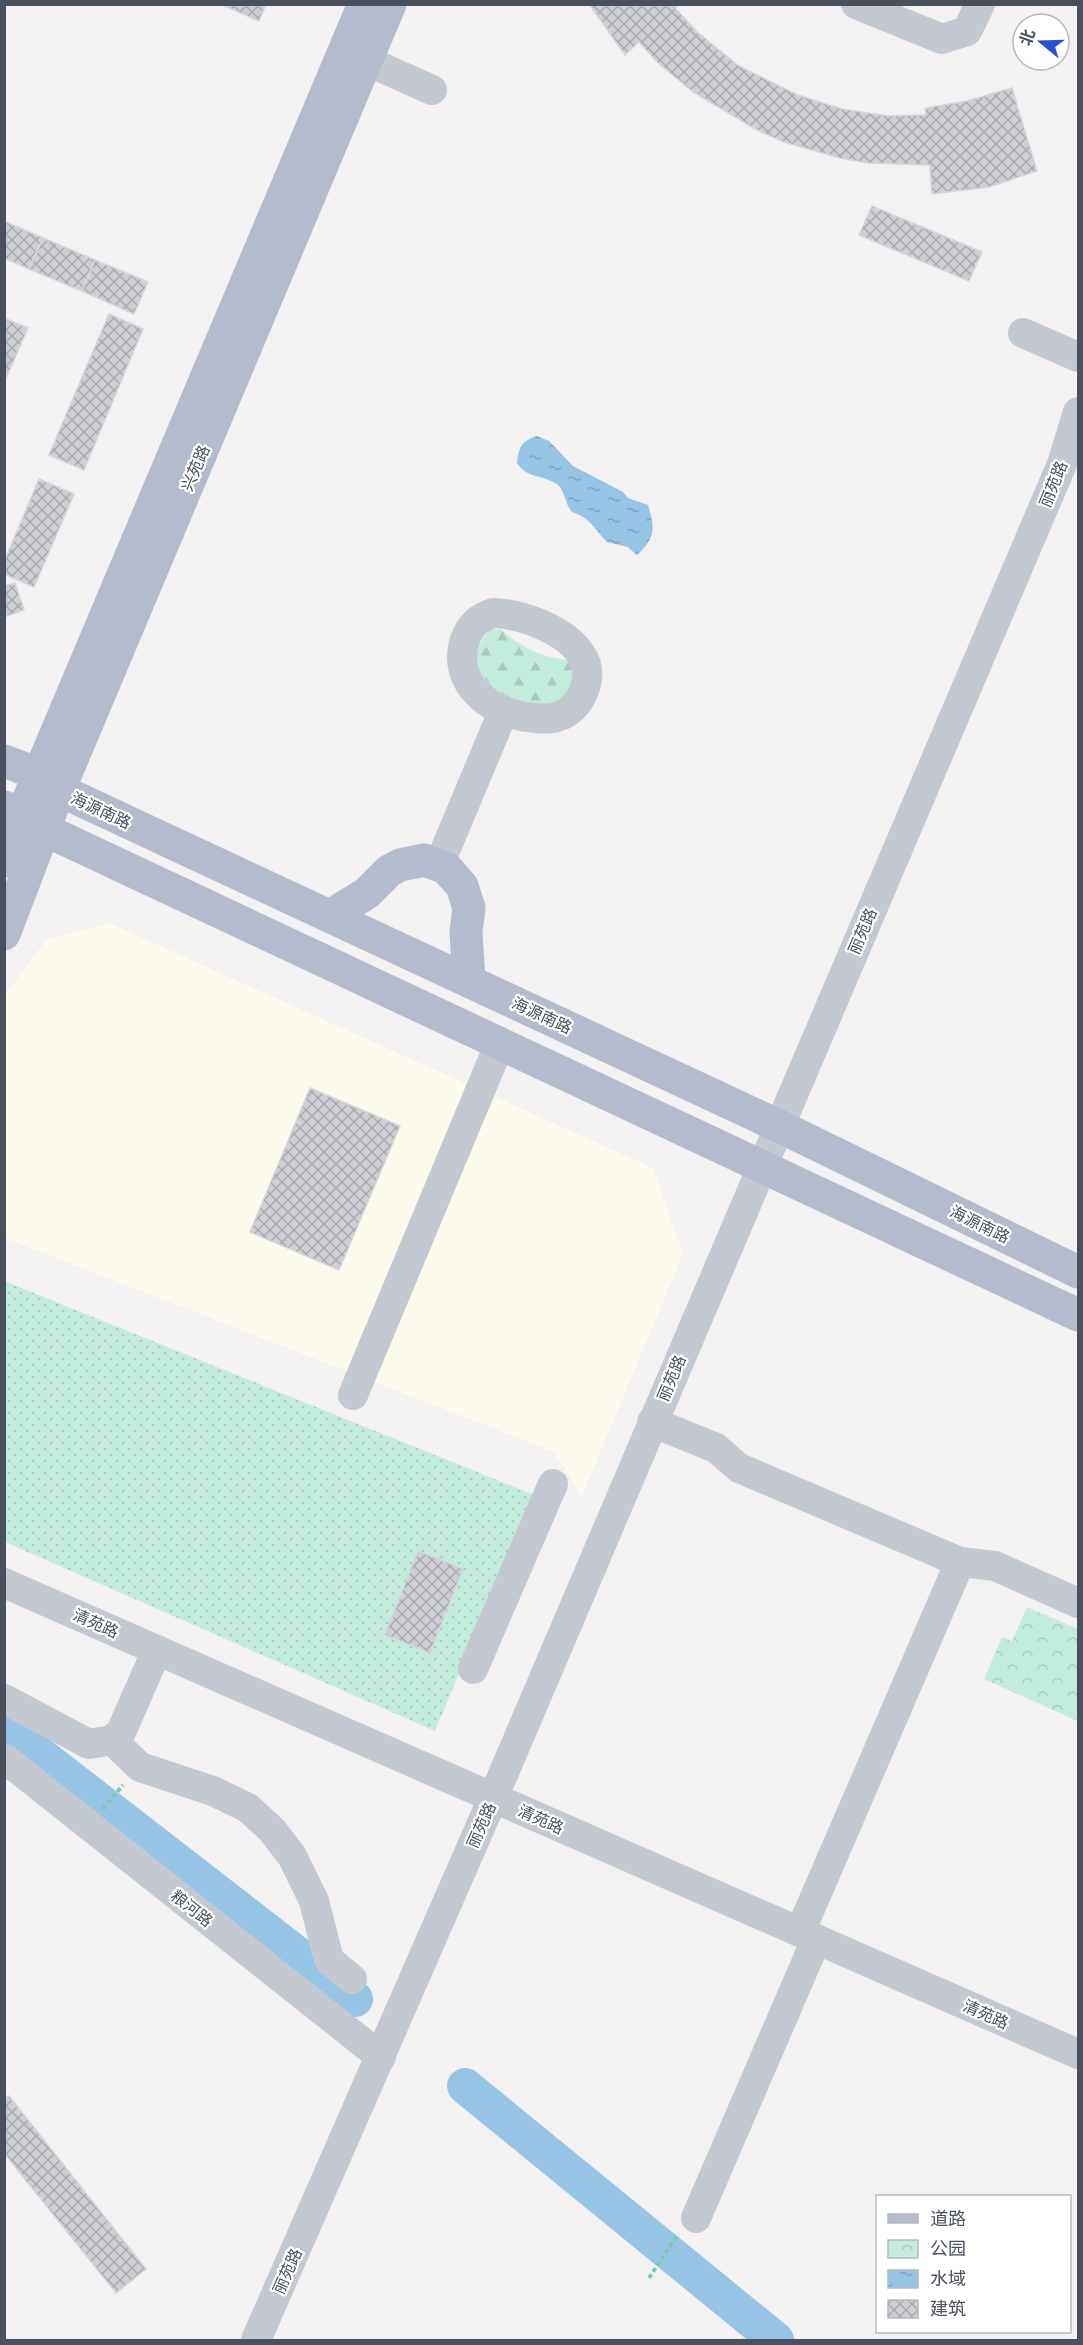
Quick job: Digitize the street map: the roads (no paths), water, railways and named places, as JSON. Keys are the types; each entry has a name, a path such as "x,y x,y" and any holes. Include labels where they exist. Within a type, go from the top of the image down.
{"main road":[{"name":"兴苑路","path":"49,782 364,4"},
{"name":"兴苑路","path":"4,861 24,817 49,782 367,61 390,4"},
{"name":"海源南路","path":"4,761 778,1126 1078,1272"},
{"name":"兴苑路","path":"4,934 24,817"},
{"path":"24,817 1078,1315"},
{"path":"330,916 367,893 389,871 400,865 424,860 439,865 455,876 469,908 466,932 469,981"}],"street":[{"path":"856,4 942,39 967,31 980,4"},
{"path":"367,61 432,90"},
{"path":"1023,333 1078,357"},
{"name":"丽苑路","path":"256,2340 493,1798 1057,476 1078,412"},
{"path":"439,865 503,712"},
{"path":"353,1395 500,1043"},
{"path":"652,1422 716,1448 739,1468 960,1562 995,1566 1078,1603"},
{"path":"473,1669 553,1484"},
{"path":"687,2226 960,1562"},
{"name":"清苑路","path":"4,1583 1078,2054"},
{"path":"4,1699 89,1744 112,1740 121,1732 157,1650"},
{"path":"112,1740 140,1767 213,1791 248,1808 272,1830 292,1856 314,1901 329,1960 352,1978"},
{"name":"粮河路","path":"4,1758 381,2056"}],"water":[{"path":"537,436 549,441 573,466 623,492 628,498 648,505 653,527 651,538 637,555 628,547 607,542 588,521 572,512 559,486 550,480 525,472 521,468 517,463 520,449 524,443"}],"waterway":[{"path":"4,1727 355,1999"},
{"path":"465,2086 776,2340"}]}
